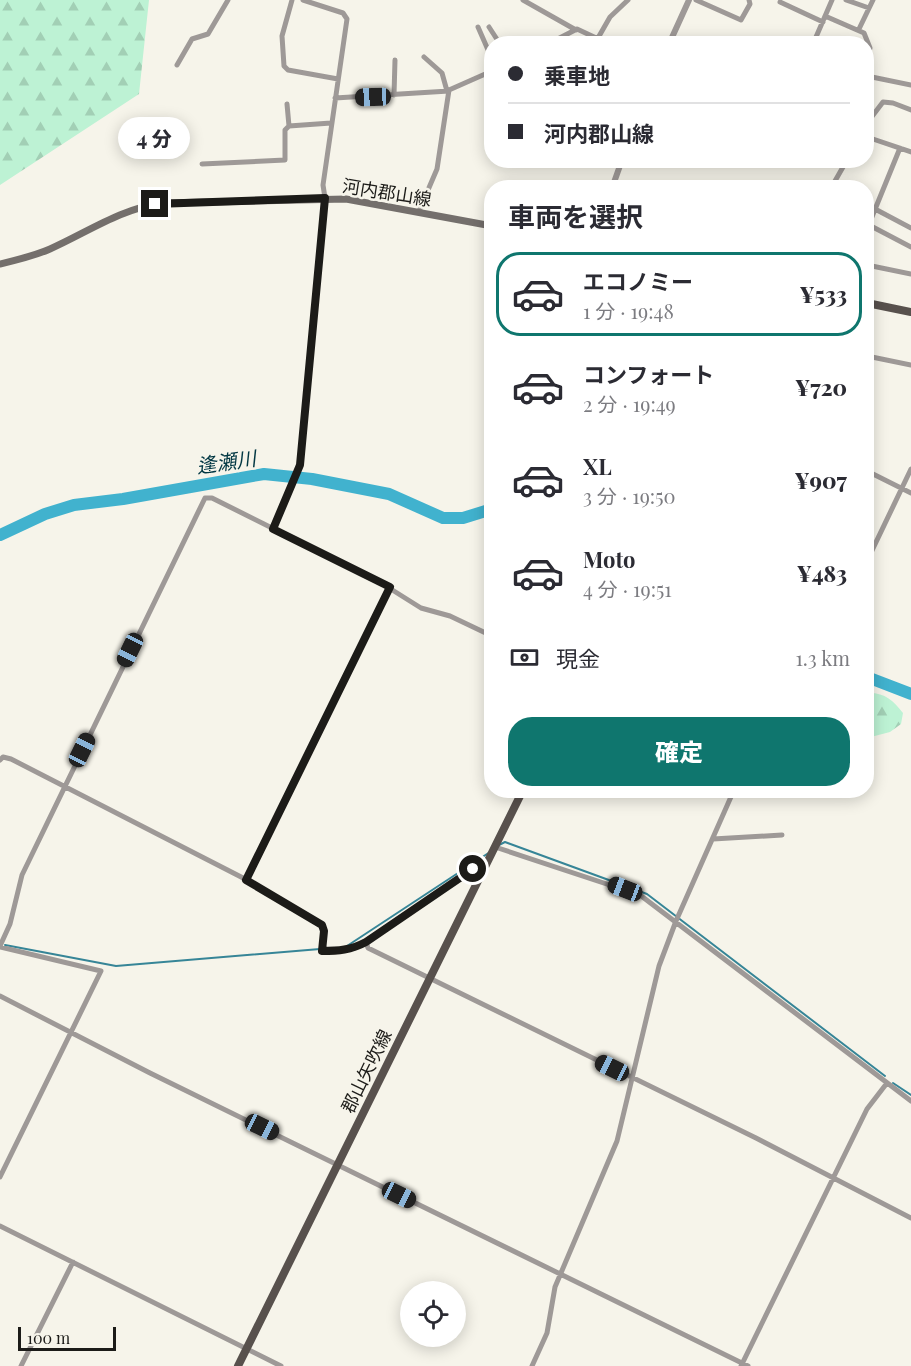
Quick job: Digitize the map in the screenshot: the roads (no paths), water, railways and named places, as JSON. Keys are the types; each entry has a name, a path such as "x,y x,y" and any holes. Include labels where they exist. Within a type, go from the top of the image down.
{"main road":[{"name":"河内郡山線","path":"0,264 42,252 140,206 204,201 325,198 374,202 484,224"},
{"path":"874,304 911,312"},
{"name":"郡山矢吹線","path":"238,1366 519,798"}],"street":[{"path":"177,65 192,39 208,34 228,0"},
{"path":"292,0 282,36 284,66 288,70 338,79"},
{"path":"273,529 300,465 325,198 323,185 346,15 303,0"},
{"path":"523,0 576,30 592,36"},
{"path":"599,36 610,17 628,0"},
{"path":"673,36 689,0"},
{"path":"696,0 741,20 750,4 748,0"},
{"path":"817,36 832,0"},
{"path":"846,0 869,8"},
{"path":"859,29 873,0"},
{"path":"780,2 824,19 859,29 866,36"},
{"path":"478,27 484,41"},
{"path":"489,27 495,36"},
{"path":"564,36 576,30"},
{"path":"419,211 434,178 444,134 448,91 442,73 424,57"},
{"path":"394,95 395,60"},
{"path":"335,98 448,91 484,75"},
{"path":"874,77 911,85"},
{"path":"874,113 883,102 911,110"},
{"path":"287,104 289,126"},
{"path":"202,164 285,160 285,130 289,126 331,123"},
{"path":"874,139 911,152"},
{"path":"900,148 875,209 911,228"},
{"path":"874,230 911,247"},
{"path":"874,266 911,274"},
{"path":"874,357 911,365"},
{"path":"874,547 911,468"},
{"path":"874,475 911,493"},
{"path":"0,1178 101,971 0,946 10,924 22,875 203,500 212,498 390,587 421,608 450,616 484,632"},
{"path":"246,880 390,587"},
{"path":"0,760 8,757 65,785 246,880 322,925 324,931 322,951 349,949 366,942 473,869 487,863"},
{"path":"532,1366 545,1338 552,1298 561,1273 609,1164 659,966 676,921 730,798"},
{"path":"713,838 782,835"},
{"path":"495,847 640,895 911,1101"},
{"path":"366,942 368,948 632,1077 911,1218"},
{"path":"0,996 744,1365 867,1109 887,1083"},
{"path":"0,1226 281,1366"},
{"path":"21,1366 73,1262"}],"waterway":[{"name":"逢瀬川","path":"0,535 45,514 74,505 123,499 264,474 312,479 389,494 443,518 463,518 484,511"},
{"name":"逢瀬川","path":"874,680 911,694"},
{"path":"499,845 505,842 647,894 885,1076"},
{"path":"347,946 490,852"},
{"path":"5,945 116,966 320,949"},
{"path":"893,1083 911,1095"}]}
